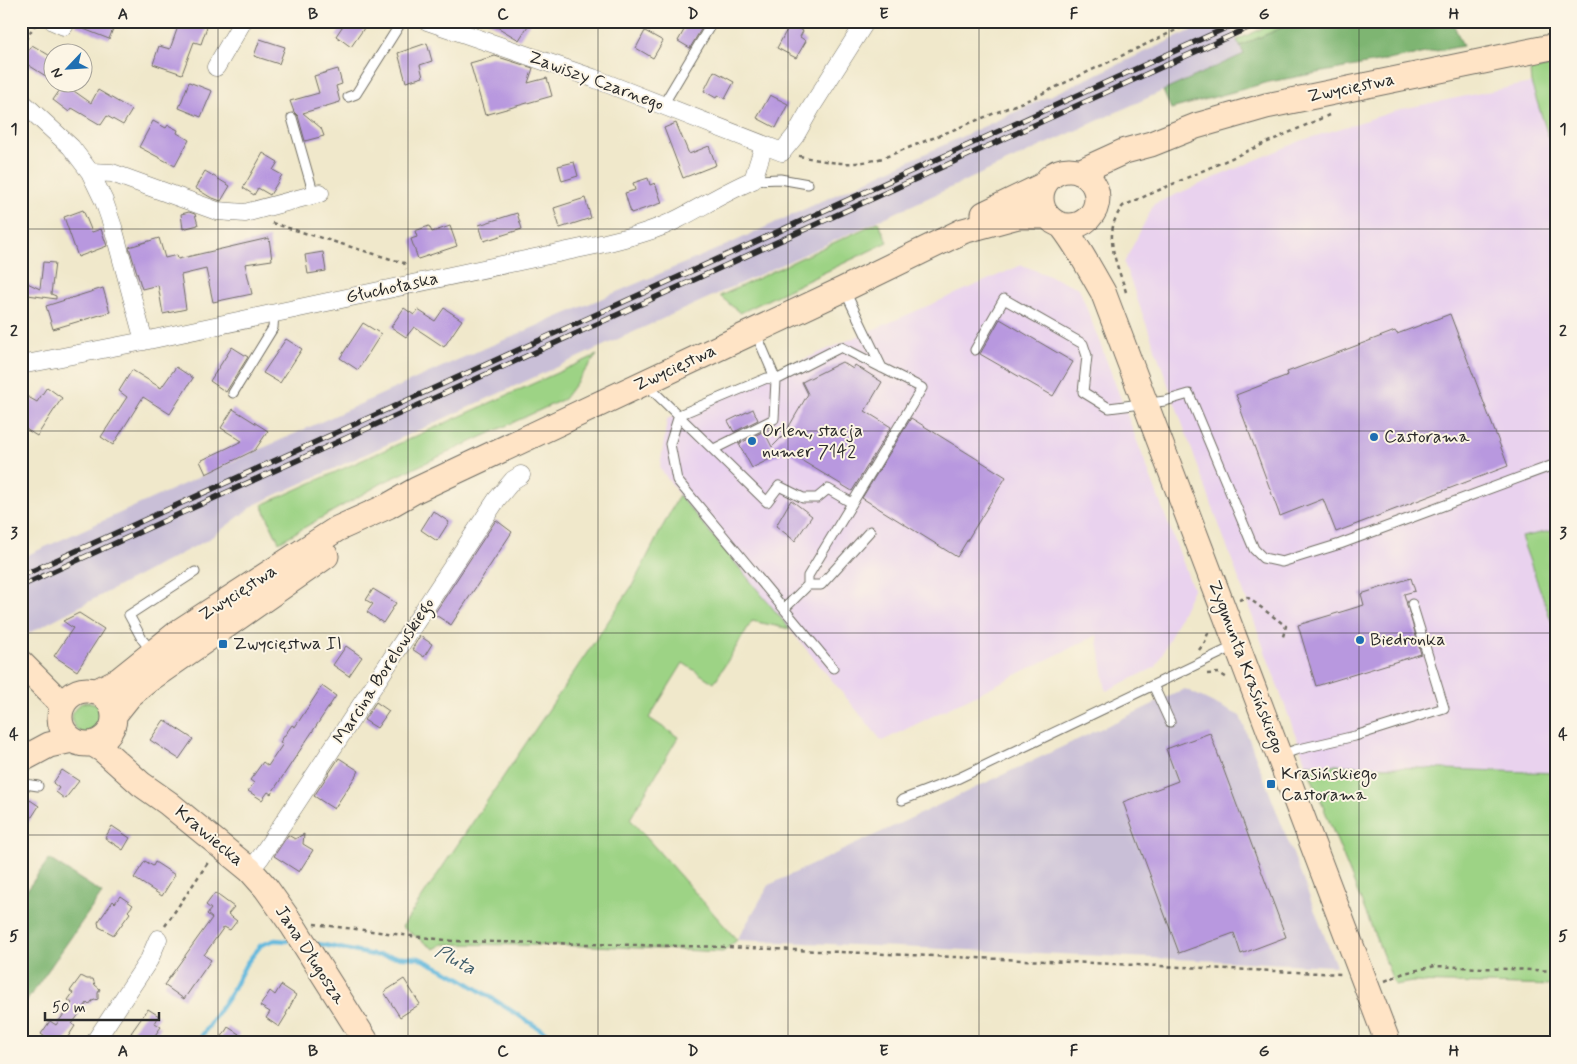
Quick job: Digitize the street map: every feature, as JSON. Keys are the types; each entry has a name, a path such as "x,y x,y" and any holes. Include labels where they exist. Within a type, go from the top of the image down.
{"main road":[{"name":"Zwycięstwa","path":"1079,172 1125,151 1151,144 1211,120 1266,106 1556,46"},
{"name":"Zwycięstwa","path":"1097,193 1115,173 1151,144"},
{"path":"1064,170 1079,172 1088,177 1094,184 1098,202 1095,211 1089,219 1072,227 1054,221 1041,201 1042,193 1044,185 1056,173 1064,170"},
{"name":"Zwycięstwa","path":"964,232 986,213 1044,185"},
{"name":"Zwycięstwa","path":"95,692 119,680 180,631 337,530 388,506 416,490 964,232 1018,216 1054,221"},
{"name":"Zygmunta Krasińskiego","path":"1089,219 1104,292"},
{"name":"Zygmunta Krasińskiego","path":"1054,221 1074,240 1083,259 1104,292 1388,1043"},
{"name":"Zwycięstwa","path":"114,718 130,695 147,681 343,543 388,506"},
{"path":"21,663 62,709 63,728 83,742"},
{"path":"21,744 44,731 68,699 80,691 95,692 108,700 112,708 114,718 107,736 83,742 49,745 21,760"},
{"name":"Krawiecka","path":"114,718 120,738 168,803"},
{"name":"Krawiecka","path":"83,742 103,750 141,784 168,803 250,870"},
{"name":"Jana Długosza","path":"250,870 266,888 293,926 367,1043"}],"street":[{"path":"53,21 64,26 67,21"},
{"path":"216,67 243,21"},
{"name":"Zawiszy Czarnego","path":"427,21 593,78 782,152"},
{"path":"782,152 795,136 866,21"},
{"path":"21,101 71,147 90,172 104,201 113,227 144,341"},
{"path":"753,180 764,145"},
{"path":"90,172 112,173 217,211 245,213 317,194"},
{"name":"Głuchołaska","path":"21,365 144,341 644,233 676,220 753,180"},
{"name":"Marcina Borelowskiego","path":"250,870 260,858 496,499 513,480 521,475"},
{"path":"94,1043 149,960 158,940"}],"lane":[{"path":"348,97 356,94 402,21"},
{"path":"663,105 714,22"},
{"path":"292,118 317,194"},
{"path":"753,180 780,179 808,184"},
{"path":"844,289 882,368"},
{"path":"975,350 1004,299 1083,344 1087,356 1084,392 1109,408 1165,401 1189,394 1254,549 1263,558 1282,562 1340,544 1556,464"},
{"path":"233,393 273,328 274,313"},
{"path":"714,450 774,419 776,380 755,331"},
{"path":"784,609 808,585 808,576 922,388 840,347 776,380 767,378 679,415 670,444 677,480 784,609 833,668"},
{"path":"644,382 767,502 779,486 803,498 817,498 828,489 852,503"},
{"path":"808,585 821,585 870,531"},
{"path":"152,652 142,639 129,615 195,572"},
{"path":"1279,756 1295,750 1355,736 1444,708 1412,604"},
{"path":"902,800 959,778 1237,645"},
{"path":"1152,685 1170,722"},
{"path":"21,786 25,784 38,786"}],"path":[{"path":"21,47 34,26 42,21"},
{"path":"782,152 838,164 862,164 883,158 1035,97 1195,21"},
{"path":"1113,249 1112,227 1115,215 1123,206 1337,112"},
{"path":"245,213 252,217 404,263 409,284"},
{"path":"1238,600 1247,597 1286,626 1282,640"},
{"path":"158,940 168,920 220,845"},
{"path":"293,926 316,924 453,941 727,947 1338,975 1364,979 1434,966 1556,971"}],"shaded area":[{"path":"1212,21 1227,21 1244,54 256,504 209,539 21,637 21,558 455,361 727,245"},
{"path":"1531,83 1556,160 1556,530 1521,538 1556,634 1556,773 1306,764 1124,263 1154,204 1300,141 1402,109"},
{"path":"1022,265 1079,288 1193,589 1156,667 1106,691 1097,635 882,741 679,495 660,468 667,419"},
{"path":"1185,689 1240,716 1336,966 737,940 769,885"}],"green space":[{"path":"1279,21 1297,21 1240,46 1237,40"},
{"path":"1297,21 1452,21 1463,46 1269,82 1171,109 1163,91 1244,54 1240,46"},
{"path":"1556,65 1556,160 1531,83 1530,71"},
{"path":"878,222 888,242 740,313 720,296"},
{"path":"597,355 564,399 384,482 279,542 262,505"},
{"path":"679,495 790,629 752,621 714,683 683,663 649,718 678,737 630,819 737,940 723,952 594,946 443,944 434,949 402,927 632,586"},
{"path":"1556,530 1556,634 1521,537"},
{"path":"88,702 100,706 104,718 100,730 88,734 76,730 72,718 76,706"},
{"path":"1306,764 1556,773 1556,986 1413,982 1395,985"},
{"path":"49,859 102,893 21,1009 21,898"}],"building":[{"path":"78,21 116,21 109,39 76,26"},
{"path":"180,21 209,21 201,44 194,42 182,74 153,64 159,46 170,49"},
{"path":"346,21 369,21 351,47 336,36"},
{"path":"487,21 531,21 519,40"},
{"path":"689,21 706,21 690,48 678,41"},
{"path":"790,24 803,31 800,37 806,41 796,58 777,48"},
{"path":"645,31 663,41 653,58 636,48"},
{"path":"260,39 285,47 279,64 254,56"},
{"path":"427,43 432,61 420,65 423,77 406,82 398,53"},
{"path":"32,45 42,51 42,74 22,61"},
{"path":"495,56 533,68 528,83 547,78 552,96 485,115 470,63"},
{"path":"338,69 342,84 336,86 340,102 303,113 321,128 324,136 305,141 298,116 294,112 290,101 319,93 314,76"},
{"path":"714,71 734,82 725,99 718,95 716,98 704,91"},
{"path":"189,82 212,91 201,117 179,108"},
{"path":"98,90 132,110 123,125 107,116 101,125 72,108 69,112 53,100 58,92 75,92 91,103"},
{"path":"770,95 788,104 776,128 757,118"},
{"path":"153,121 166,128 168,125 178,130 177,133 189,140 175,166 139,147"},
{"path":"676,123 689,154 709,146 716,165 683,178 664,128"},
{"path":"263,153 278,162 273,170 282,175 270,195 258,188 254,195 243,188"},
{"path":"574,162 578,176 562,181 558,166"},
{"path":"205,171 230,186 221,201 195,188"},
{"path":"648,178 650,185 655,183 662,203 631,213 625,193 635,190 633,183"},
{"path":"585,198 591,218 560,228 554,208"},
{"path":"83,210 92,232 101,229 107,246 78,257 64,217"},
{"path":"189,212 195,214 198,225 183,229 181,214"},
{"path":"517,213 522,229 484,241 479,225"},
{"path":"429,226 432,232 450,226 457,246 418,259 411,239 417,237 415,231"},
{"path":"159,238 165,258 177,255 178,259 269,238 272,260 245,264 252,294 213,302 206,269 181,275 186,309 163,314 158,285 142,289 129,247"},
{"path":"323,252 326,271 308,274 305,255"},
{"path":"43,262 55,263 51,294 56,296 56,299 21,294 21,280 40,289"},
{"path":"103,288 110,312 53,329 46,306"},
{"path":"404,308 414,315 418,310 435,321 444,308 462,320 444,347 414,327 406,337 391,327"},
{"name":"Castorama","path":"1450,314 1508,466 1336,532 1323,499 1280,516 1236,395 1288,375 1287,372 1395,331 1397,334"},
{"path":"1000,319 1073,362 1053,396 980,354"},
{"path":"363,323 381,334 358,370 340,358"},
{"path":"286,339 302,349 280,383 263,373"},
{"path":"232,347 248,357 226,392 210,381"},
{"path":"842,362 853,369 855,365 882,382 865,411 891,427 852,491 786,451 752,468 739,444 764,431 772,447 784,435 808,394 802,382"},
{"path":"176,367 193,378 170,414 143,397 113,445 101,437 127,397 119,391 132,370 161,388"},
{"path":"47,387 62,398 37,436 21,426 21,393 37,402"},
{"path":"233,409 268,431 255,450 206,474 200,461 242,441 221,428"},
{"path":"753,409 758,420 734,432 728,421"},
{"path":"911,418 1006,477 957,557 862,498"},
{"path":"791,500 812,516 795,541 776,526"},
{"path":"433,511 449,522 437,541 421,530"},
{"path":"496,520 512,532 451,625 434,614"},
{"name":"Biedronka","path":"1411,578 1415,591 1404,594 1421,654 1316,686 1298,625 1364,605 1361,594"},
{"path":"373,589 396,603 383,623 367,612 373,604 366,600"},
{"path":"79,613 104,629 77,671 54,656 73,628 63,621"},
{"path":"420,636 432,644 424,657 412,649"},
{"path":"346,646 362,657 349,676 333,665"},
{"path":"322,686 336,696 271,794 268,792 262,800 248,791 254,783 250,780 263,762 268,766 283,744 280,742 292,725 295,727"},
{"path":"376,702 389,711 377,728 364,720"},
{"path":"164,720 193,739 179,759 150,740"},
{"path":"1210,733 1286,937 1241,954 1234,933 1179,953 1123,802 1178,781 1166,749"},
{"path":"339,758 359,771 334,809 314,796"},
{"path":"62,770 79,781 65,799 56,792 59,788 53,783"},
{"path":"30,800 39,806 21,834 21,812"},
{"path":"112,826 130,838 123,850 105,838"},
{"path":"304,834 303,844 313,850 299,872 274,856 288,835 295,839"},
{"path":"145,861 153,866 155,862 175,875 162,896 134,878"},
{"path":"215,893 234,907 228,914 237,921 230,930 224,927 204,955 211,960 184,999 164,985 212,918 207,914 211,909 206,905"},
{"path":"120,896 133,905 128,911 130,913 114,935 99,927 98,922 113,901 115,903"},
{"path":"81,976 93,979 95,985 100,989 98,999 92,1001 89,1005 87,1003 72,1024 75,1026 64,1043 53,1043 41,1034 50,1021 56,1025 72,1003 68,1000 73,993 70,991"},
{"path":"404,979 420,1004 400,1017 384,992"},
{"path":"281,985 296,995 279,1027 266,1018 270,1012 260,1006 270,991 275,995"},
{"path":"148,1009 159,1016 155,1023 161,1027 153,1038 150,1036 145,1042 131,1033"},
{"path":"228,1027 239,1034 234,1043 218,1043"}],"waterway":[{"name":"Pluta","path":"197,1043 229,996 246,964 261,945 275,940 287,941"},
{"name":"Pluta","path":"319,944 373,955 419,958 460,978 562,1043"}],"railway":[{"path":"21,576 1241,21"},
{"path":"21,586 1263,21"}],"place":[{"name":"Castorama","path":"1374,437"},
{"name":"Orlen, stacja numer 7142","path":"752,441"},
{"name":"Biedronka","path":"1360,640"},
{"name":"Zwycięstwa II","path":"223,644"},
{"name":"Krasińskiego Castorama","path":"1271,784"}]}
